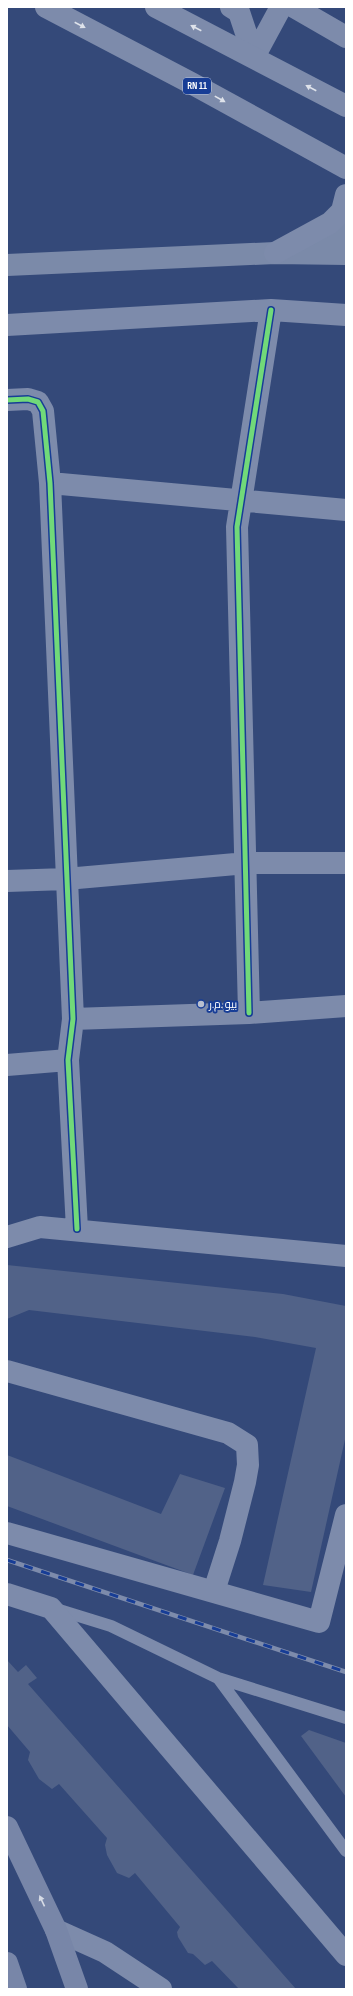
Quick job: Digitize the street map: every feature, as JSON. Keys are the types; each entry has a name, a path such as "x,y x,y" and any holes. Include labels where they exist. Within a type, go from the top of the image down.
{"main road":[{"name":"RN 11","path":"46,7 191,83 346,168"},
{"path":"156,7 346,106"},
{"path":"231,7 239,12 254,58"},
{"path":"254,58 281,7"},
{"path":"294,7 346,37"},
{"path":"314,150 341,172 346,190"},
{"path":"275,253 330,223 342,211 346,195"},
{"path":"275,253 346,233"},
{"path":"7,265 275,253 346,254"},
{"path":"7,325 271,310 346,315"},
{"path":"249,1013 247,863 237,527 271,310"},
{"path":"7,400 28,399 38,402 43,411 50,483 73,1019 68,1060 77,1229"},
{"path":"50,483 346,510"},
{"path":"7,881 66,879 247,863 346,863"},
{"path":"73,1019 249,1013 346,1006"},
{"path":"7,1065 68,1060"},
{"path":"7,1237 40,1227 77,1229 346,1256"},
{"path":"7,1371 228,1433 246,1445 248,1465 245,1482 230,1542 214,1591"},
{"path":"7,1532 319,1622 346,1515"},
{"path":"7,1594 51,1608 346,1955"},
{"path":"7,1827 56,1930 77,1989"},
{"path":"56,1930 105,1952 161,1989"},
{"path":"7,1963 16,1989"}],"lane":[{"path":"51,1608 111,1626 218,1678 346,1718"},
{"path":"218,1678 346,1851"}],"building":[{"path":"7,1265 283,1294 346,1306 346,1435 311,1592 263,1585 316,1348 255,1337 29,1310 7,1319"},
{"path":"7,1455 161,1514 180,1474 225,1488 193,1575 7,1506"},
{"path":"7,1660 18,1672 26,1665 37,1678 28,1684 296,1989 239,1989 212,1961 205,1965 193,1954 188,1953 178,1937 177,1932 180,1927 135,1873 129,1878 117,1873 107,1855 105,1845 107,1838 59,1784 52,1789 39,1779 28,1760 30,1752 7,1725"},
{"path":"309,1730 346,1743 346,1797 301,1736"}],"railway":[{"path":"7,1560 346,1672"}],"cycle path":[{"path":"249,1013 237,527 271,310"},
{"path":"7,400 28,399 38,402 43,411 50,483 73,1019 68,1060 77,1229"}],"place":[{"name":"بيو .م.ر","path":"201,1004"}]}
